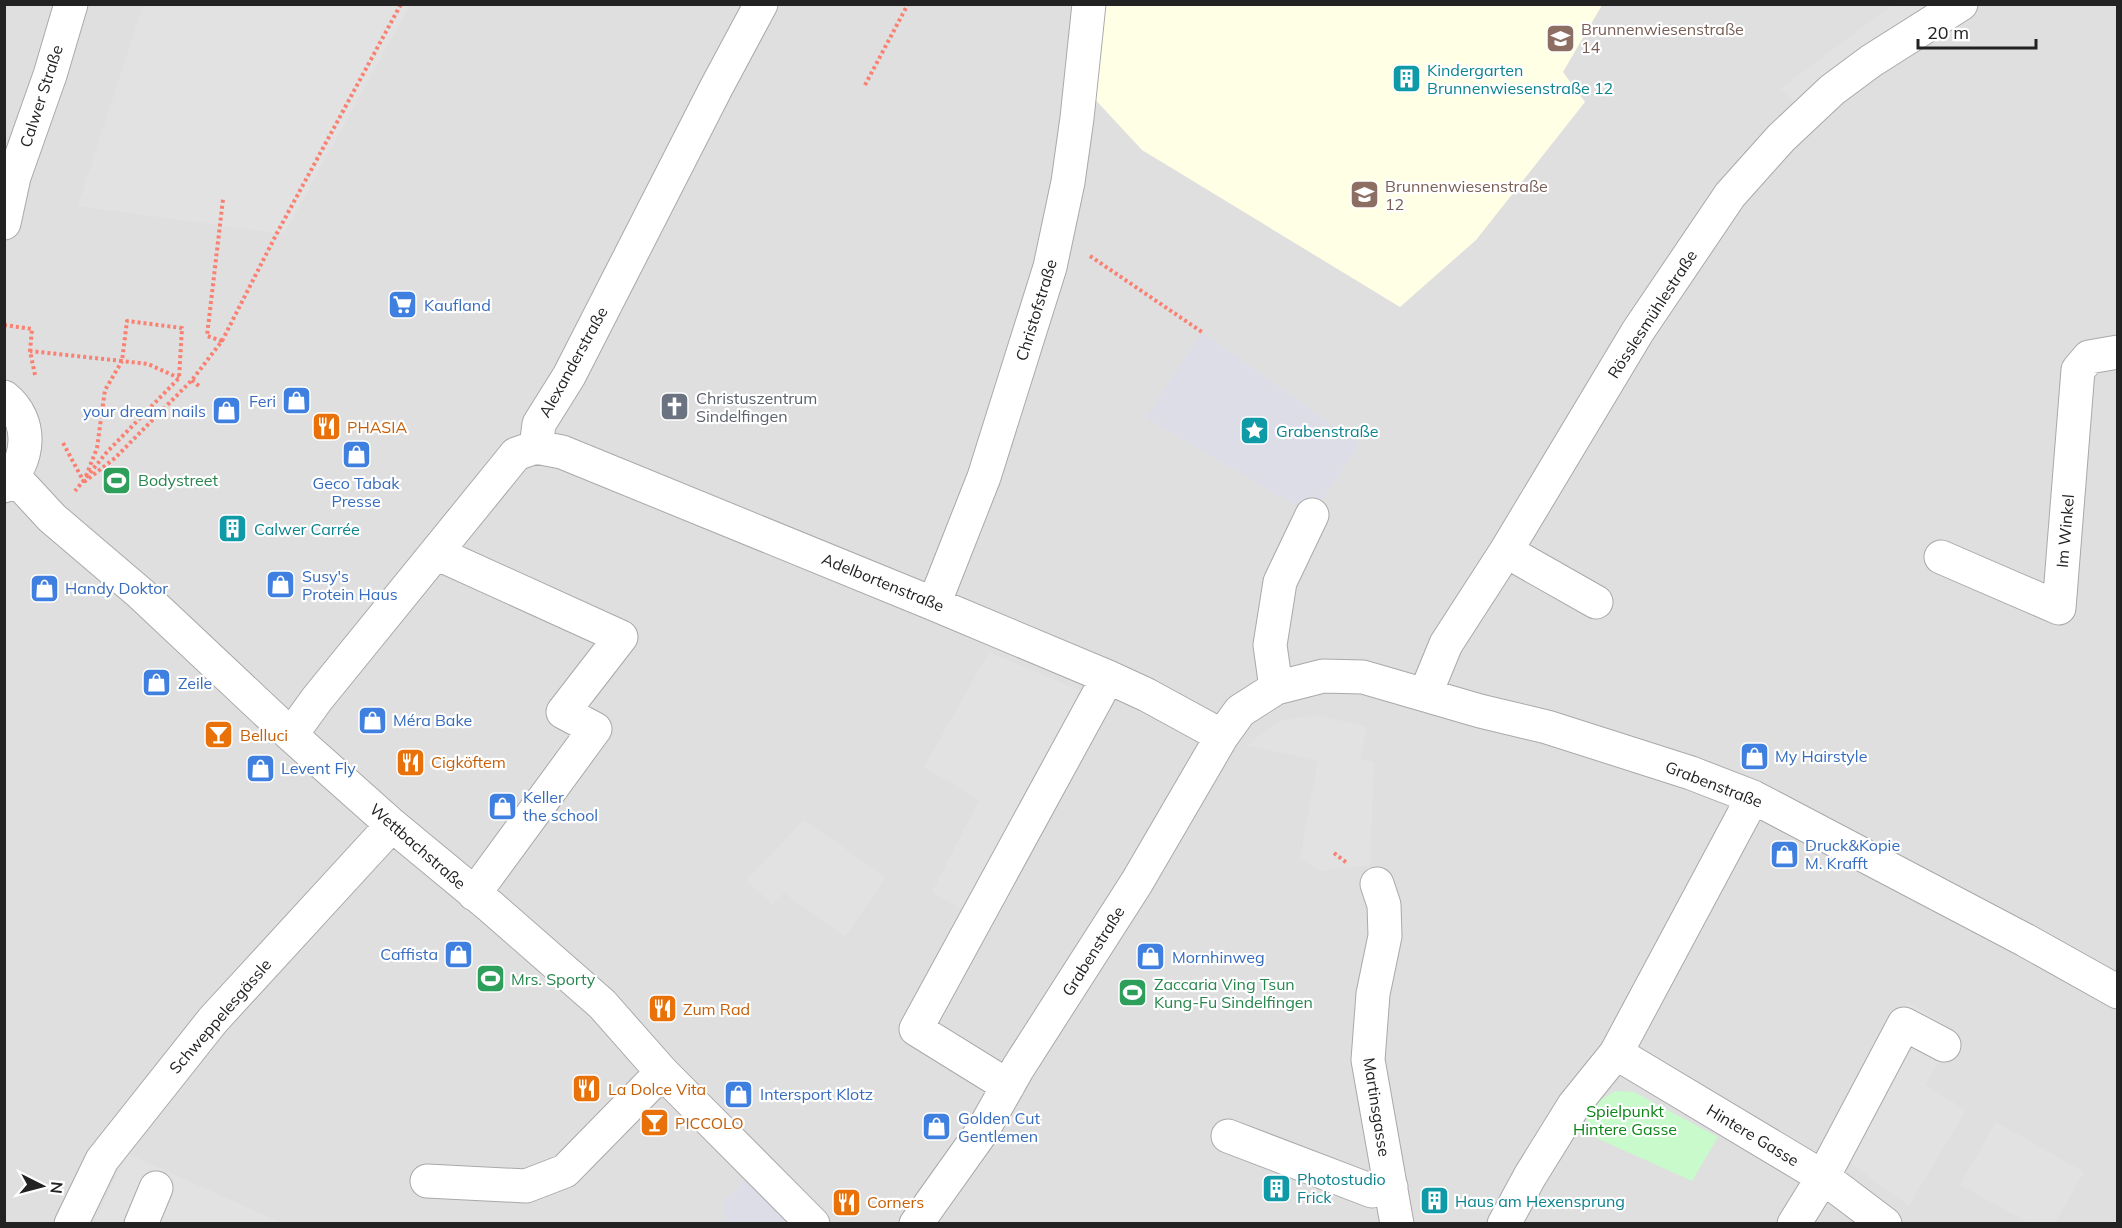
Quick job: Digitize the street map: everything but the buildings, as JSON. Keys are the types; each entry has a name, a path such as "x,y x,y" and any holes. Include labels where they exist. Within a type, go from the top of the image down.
{"street":[{"name":"Calwer Straße","path":"4,223 14,177 50,75 71,4"},
{"name":"Alexanderstraße","path":"536,447 539,424 569,376 761,4"},
{"name":"Christofstraße","path":"934,604 984,477 1050,267 1068,182 1089,4"},
{"name":"Rösslesmühlestraße","path":"1425,694 1446,644 1506,551 1638,331 1730,195 1781,138 1832,90 1870,61 1961,4"},
{"name":"Im Winkel","path":"1941,557 2059,608 2078,370 2089,357 2118,352"},
{"path":"4,397 12,403 22,420 26,440 23,459 9,481"},
{"path":"291,735 317,699 516,454 536,447"},
{"name":"Adelbortenstraße","path":"536,447 562,452 1108,677 1147,695 1222,736"},
{"name":"Wettbachstraße","path":"9,481 140,593 291,735 392,825 490,906 602,1004 670,1079 813,1224"},
{"path":"1276,688 1270,645 1280,582 1312,515"},
{"path":"1506,551 1596,602"},
{"path":"436,553 621,637 563,712 595,729 474,894"},
{"name":"Grabenstraße","path":"916,1224 983,1130 1008,1086 1137,882 1222,736 1240,711 1276,688 1323,675 1363,677 1569,734 1690,773 1754,797 2025,940 2118,993"},
{"path":"1008,1086 916,1029 1108,677"},
{"path":"1504,1224 1530,1176 1574,1105 1616,1053 1754,797"},
{"name":"Schweppelesgässle","path":"80,1221 102,1160 213,1020 392,825"},
{"name":"Martinsgasse","path":"1377,884 1384,906 1385,936 1372,994 1368,1060 1397,1224"},
{"path":"1794,1224 1823,1177 1904,1024 1944,1045"},
{"name":"Hintere Gasse","path":"1616,1053 1823,1177 1885,1224"},
{"path":"427,1181 526,1186 565,1171 670,1079"},
{"path":"1228,1136 1372,1191 1391,1187"},
{"path":"141,1224 156,1188"}],"path":[{"path":"84,482 115,458 192,380 222,340 401,4"},
{"path":"865,85 908,4"},
{"path":"222,340 207,336 223,199"},
{"path":"1102,266 1202,332"},
{"path":"127,321 182,328 179,378 107,452 84,482 97,448 105,390 122,361 127,321"},
{"path":"4,325 32,329 30,351 38,384"},
{"path":"30,351 148,364 179,378"},
{"path":"192,380 199,386"},
{"path":"60,436 84,482"}],"shaded area":[{"path":"5,5 2117,5 2117,1223 5,1223"},
{"path":"143,5 410,5 284,234 78,206"},
{"name":"Brunnenwiesenstraße 12","path":"1103,5 1602,5 1563,72 1585,102 1476,240 1400,307 1142,150 1090,94"},
{"path":"1892,5 1937,5 1907,20 1795,102 1780,89"},
{"name":"Grabenstraße","path":"1202,332 1359,444 1312,515 1146,418"},
{"path":"989,652 1088,694 972,916 932,892 979,800 924,767"},
{"path":"1317,715 1367,727 1360,759 1374,762 1370,865 1319,871 1300,858 1318,761 1247,745 1280,721"},
{"path":"804,820 886,877 845,937 784,893 773,905 746,880"},
{"path":"1907,1002 1957,1032 1925,1085 1966,1110 1909,1206 1831,1149"},
{"path":"1996,1122 2084,1172 2055,1223 2029,1223 1960,1185"},
{"path":"128,1154 282,1223 93,1224"},
{"path":"746,1179 789,1223 726,1223 726,1199"}],"green space":[{"name":"Spielpunkt Hintere Gasse","path":"1615,1091 1634,1092 1718,1137 1692,1181 1581,1131 1599,1101"}],"place":[{"name":"Brunnenwiesenstraße 14","path":"1560,38"},
{"name":"Kindergarten Brunnenwiesenstraße 12","path":"1406,79"},
{"name":"Brunnenwiesenstraße 12","path":"1364,195"},
{"name":"Kaufland","path":"403,305"},
{"name":"Feri","path":"297,401"},
{"name":"Christuszentrum Sindelfingen","path":"675,407"},
{"name":"your dream nails","path":"227,411"},
{"name":"PHASIA","path":"326,427"},
{"name":"Grabenstraße","path":"1255,431"},
{"name":"Geco Tabak Presse","path":"356,455"},
{"name":"Bodystreet","path":"117,480"},
{"name":"Calwer Carrée","path":"233,529"},
{"name":"Susy's Protein Haus","path":"281,585"},
{"name":"Handy Doktor","path":"44,588"},
{"name":"Zeile","path":"157,683"},
{"name":"Méra Bake","path":"372,720"},
{"name":"Belluci","path":"219,735"},
{"name":"My Hairstyle","path":"1754,756"},
{"name":"Cigköftem","path":"410,762"},
{"name":"Levent Fly","path":"260,768"},
{"name":"Keller the school","path":"502,806"},
{"name":"Druck&Kopie M. Krafft","path":"1784,854"},
{"name":"Caffista","path":"459,954"},
{"name":"Mornhinweg","path":"1151,957"},
{"name":"Mrs. Sporty","path":"490,979"},
{"name":"Zaccaria Ving Tsun Kung-Fu Sindelfingen","path":"1133,993"},
{"name":"Zum Rad","path":"662,1009"},
{"name":"La Dolce Vita","path":"587,1089"},
{"name":"Intersport Klotz","path":"739,1094"},
{"name":"PICCOLO","path":"654,1123"},
{"name":"Golden Cut Gentlemen","path":"937,1127"},
{"name":"Photostudio Frick","path":"1276,1188"},
{"name":"Haus am Hexensprung","path":"1434,1201"},
{"name":"Corners","path":"846,1202"}]}
